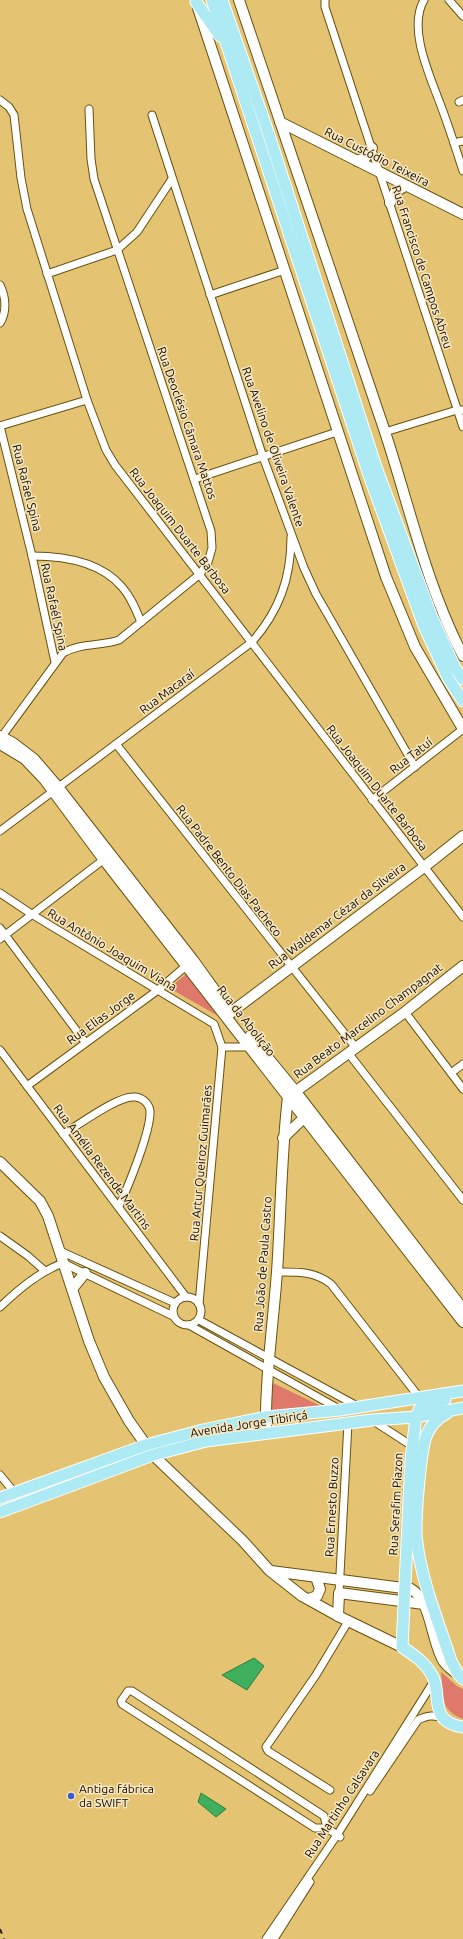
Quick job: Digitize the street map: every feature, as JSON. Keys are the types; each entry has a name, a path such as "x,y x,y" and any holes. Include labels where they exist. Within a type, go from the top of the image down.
{"main road":[{"path":"212,0 376,493 424,626 448,678 463,701"},
{"path":"222,0 268,132 376,467 431,615 455,668 463,679"},
{"path":"239,0 385,432 414,528 444,613 463,656"},
{"path":"196,1 228,49"},
{"path":"196,1 368,527 401,614 434,682 463,729"},
{"name":"Rua Custódio Teixeira","path":"280,122 405,186 460,210"},
{"path":"292,157 292,143 296,138 301,136 310,138"},
{"path":"357,162 365,158 372,148"},
{"path":"390,203 395,192 405,186"},
{"name":"Rua da Abolição","path":"0,739 13,743 34,759 107,857 228,1014 292,1094 463,1322"},
{"name":"Rua Waldemar Cézar da Silveira","path":"228,1014 463,836"},
{"name":"Rua da Abolição","path":"107,857 186,966 228,1014 250,1047 292,1094"},
{"name":"Rua Beato Marcelino Champagnat","path":"292,1094 406,1012 463,966"},
{"name":"Rua João de Paula Castro","path":"266,1432 269,1370 277,1272 283,1138 292,1094"},
{"path":"283,1138 307,1114"},
{"name":"Rua da Abolição","path":"307,1114 463,1309"},
{"path":"0,1162 40,1201 48,1216 72,1289 104,1377 129,1421 153,1456 243,1541 269,1570 306,1598 338,1616 402,1647 426,1666 434,1681 436,1702 439,1711 446,1719 462,1728"},
{"path":"72,1289 86,1273"},
{"name":"Avenida Jorge Tibiriçá","path":"0,1498 146,1445 203,1430 266,1417 340,1410 463,1391"},
{"path":"416,1417 420,1408 426,1405 463,1395"},
{"path":"458,1409 438,1418 430,1427 424,1442 417,1542 422,1568 451,1661 461,1677"},
{"name":"Avenida Jorge Tibiriçá","path":"0,1512 153,1456 206,1441 266,1432 372,1420 416,1417 458,1409"},
{"name":"Rua Serafim Piazon","path":"402,1647 412,1446 416,1417"},
{"path":"269,1570 404,1588 417,1592 424,1604 441,1656 448,1667 461,1677"},
{"path":"306,1598 317,1596 320,1589 311,1576"},
{"path":"306,1598 300,1588 301,1583 311,1576"},
{"path":"338,1616 339,1593 404,1600 424,1604"}],"street":[{"name":"Rua Francisco de Campos Abreu","path":"325,0 325,6 460,410 463,427"},
{"path":"424,0 419,12 418,21 422,49 463,171"},
{"path":"449,0 463,16"},
{"name":"Rua Joaquim Duarte Barbosa","path":"0,100 9,107 14,115 21,178 27,209 87,400 106,450 115,466 200,574 463,917"},
{"name":"Rua Deoclésio Câmara Mattos","path":"55,662 63,653 72,648 96,646 119,640 200,574 208,562 212,548 211,531 195,479 94,179 91,159 89,109"},
{"name":"Rua Avelino de Oliveira Valente","path":"152,115 263,457 304,568 316,594 415,767"},
{"path":"454,143 463,141"},
{"path":"47,274 117,250 137,232 172,179"},
{"path":"210,296 285,270"},
{"path":"0,285 5,299 5,310 0,323"},
{"path":"0,426 87,400"},
{"path":"385,432 460,410"},
{"name":"Rua Rafael Spina","path":"0,426 32,556"},
{"path":"195,479 337,432"},
{"name":"Rua Macaraí","path":"0,831 252,642 266,626 284,588 291,552 290,533"},
{"path":"32,556 67,558 86,563 100,570 122,586 129,596 141,622"},
{"name":"Rua Rafaél Spina","path":"32,556 55,662"},
{"path":"0,739 55,662"},
{"name":"Rua Tatuí","path":"372,800 463,729"},
{"name":"Rua Padre Bento Dias Pacheco","path":"116,744 290,966 463,1200"},
{"path":"3,937 33,916 107,857"},
{"name":"Rua Antônio Joaquim Viana","path":"1,894 33,916 214,1024"},
{"path":"0,928 3,937 85,1042"},
{"name":"Rua Elias Jorge","path":"27,1086 85,1042 158,990 186,966"},
{"path":"406,1012 463,1089"},
{"name":"Rua Artur Queiroz Guimarães","path":"199,1304 222,1047 214,1024"},
{"path":"222,1047 250,1047"},
{"name":"Rua Amélia Rezende Martins","path":"0,1050 119,1206 186,1297"},
{"path":"451,1073 463,1064"},
{"path":"63,1134 115,1103 132,1096 142,1098 148,1104 150,1110 148,1124 133,1174 119,1206"},
{"path":"0,1236 28,1256 45,1271"},
{"path":"60,1250 175,1303"},
{"path":"0,1307 18,1290 45,1271 63,1263 173,1316 181,1324 189,1325 340,1410"},
{"path":"277,1272 315,1274 331,1284 419,1398"},
{"path":"175,1303 186,1297 194,1299 199,1304 201,1312 199,1320 189,1325"},
{"path":"173,1316 175,1303"},
{"path":"199,1320 359,1407"},
{"path":"372,1420 412,1446"},
{"name":"Rua Ernesto Buzzo","path":"339,1593 348,1423"},
{"path":"0,1475 14,1492"},
{"path":"330,1790 268,1751 266,1747 316,1675 349,1620"},
{"name":"Rua Martinho Calsavara","path":"274,1939 434,1681"},
{"path":"328,1828 315,1828 122,1704 121,1701 128,1691 132,1691 324,1816 328,1828 338,1836"},
{"name":"Rua Martinho Calsavara","path":"266,1939 418,1720 434,1715 446,1719"}],"shaded area":[{"path":"190,971 220,1017 169,988"},
{"path":"273,1383 323,1407 268,1413"},
{"path":"254,1658 264,1666 247,1690 222,1675"},
{"path":"441,1672 457,1686 463,1689 463,1719 449,1711 446,1706 443,1694"},
{"path":"201,1793 226,1809 216,1817 198,1802"}],"railway":[{"path":"0,1929 4,1939"}],"place":[{"name":"Antiga fábrica da SWIFT","path":"71,1796"}]}
